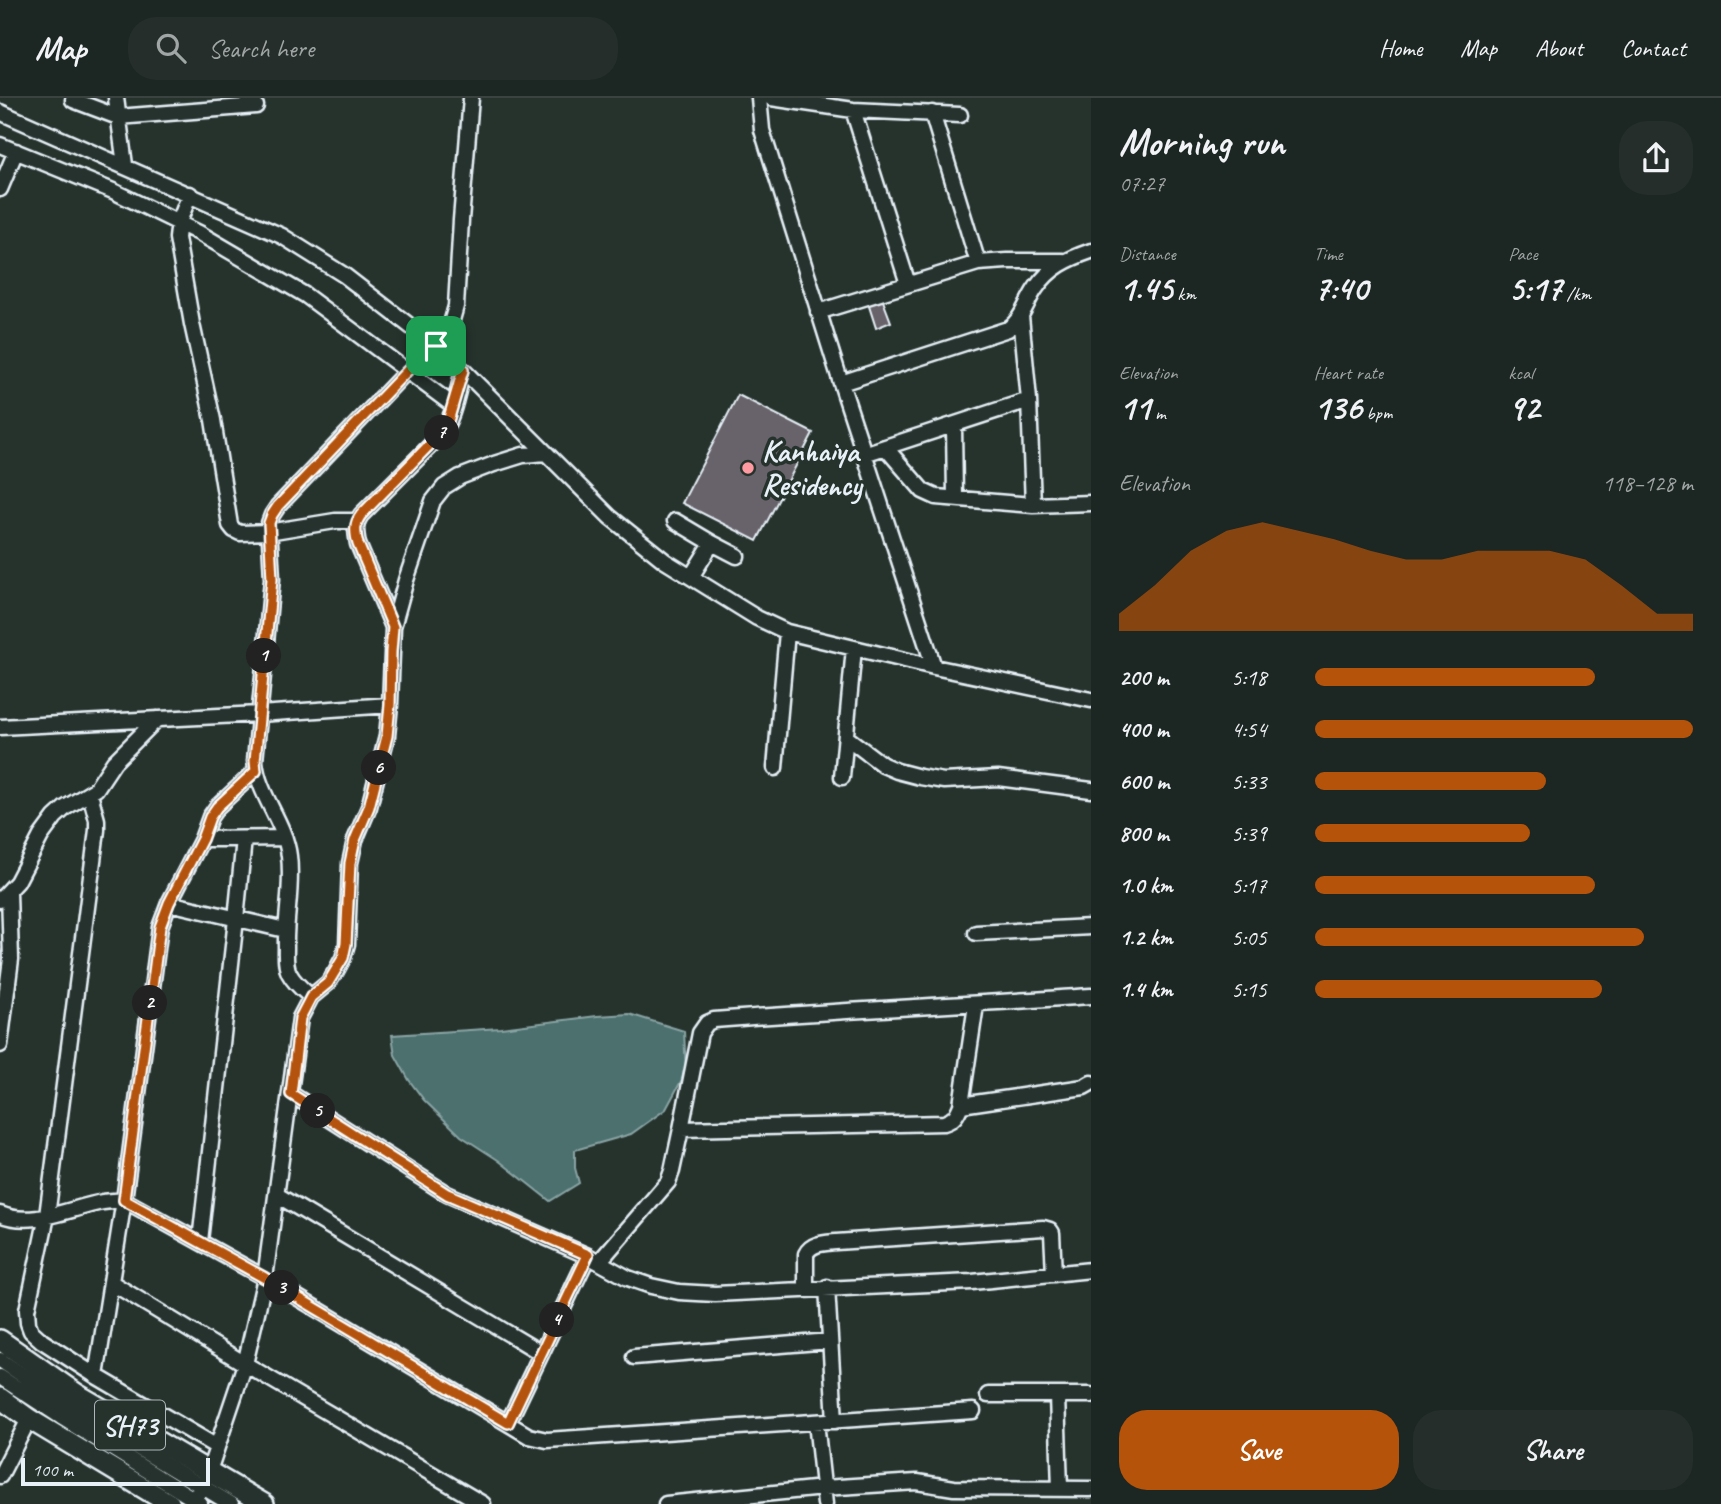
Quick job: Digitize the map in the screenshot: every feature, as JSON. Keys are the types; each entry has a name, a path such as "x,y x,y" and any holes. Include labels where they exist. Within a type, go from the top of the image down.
{"main road":[{"name":"SH73","path":"0,1340 205,1479 264,1504"},
{"name":"SH73","path":"0,1398 29,1419 170,1504"}],"street":[{"path":"116,98 125,165"},
{"path":"311,997 288,972 285,930 289,855 285,838 259,783 255,761 272,579 268,532 272,515 278,506 407,371 436,346 450,327 456,306 471,98"},
{"path":"759,98 762,130 818,312 934,667"},
{"path":"771,98 960,115"},
{"path":"73,100 118,117 214,104 256,106"},
{"path":"848,105 908,284"},
{"path":"0,112 282,236 344,275 463,370 610,517 665,561 757,618 787,632 1091,700"},
{"path":"932,113 978,263"},
{"path":"0,145 113,191 179,222 305,295 454,406"},
{"path":"0,189 16,151"},
{"path":"190,194 179,222 177,238 213,420 228,519 234,530 240,533 268,532 335,521 356,522"},
{"path":"841,383 999,333 1015,324 1035,289 1055,266 1091,251"},
{"path":"818,312 978,263 1063,261"},
{"path":"1021,316 1029,400 1033,505"},
{"path":"393,627 358,544 356,522 446,428 463,370"},
{"path":"866,459 885,447 1029,400"},
{"path":"954,425 955,498"},
{"path":"885,447 923,491 936,497 1033,505 1091,503"},
{"path":"0,1377 195,1503 245,1364 265,1278 300,1018 311,997 328,983 343,958 350,863 355,840 369,807 387,736 393,627 406,580 433,501 444,487 460,477 494,464 546,453"},
{"path":"675,521 737,556"},
{"path":"691,577 712,542"},
{"path":"775,768 787,632"},
{"path":"842,777 854,648"},
{"path":"0,727 390,705"},
{"path":"0,1045 11,959 4,896 17,882 41,836 55,817 90,794 114,762 157,719"},
{"path":"846,737 883,765 920,777 944,781 998,778 1091,790"},
{"path":"96,1376 124,1200 160,927 210,817 217,807 256,771"},
{"path":"90,794 97,831 47,1216 27,1310 28,1323 42,1341 217,1447"},
{"path":"202,839 285,838"},
{"path":"200,1241 244,839"},
{"path":"169,903 285,930"},
{"path":"976,933 1091,927"},
{"path":"508,1423 541,1353 594,1259 668,1182 700,1032 707,1023 714,1020 809,1012 976,1005 1091,996"},
{"path":"681,1129 952,1121 961,1105 976,1005"},
{"path":"961,1105 1084,1087 1091,1083"},
{"path":"291,1094 447,1194 651,1286 679,1292 715,1294 972,1282 1091,1270"},
{"path":"277,1195 541,1353"},
{"path":"0,1214 21,1219 124,1200 265,1278 529,1436 547,1440 973,1411"},
{"path":"806,1288 806,1254 812,1246 836,1241 1044,1228 1052,1233 1054,1273"},
{"path":"112,1283 483,1504"},
{"path":"827,1287 835,1420"},
{"path":"634,1357 830,1340"},
{"path":"0,1360 70,1407 205,1479 231,1504"},
{"path":"988,1395 1091,1395"},
{"path":"1057,1395 1059,1489"},
{"path":"0,1476 29,1419"},
{"path":"816,1422 825,1504"},
{"path":"666,1504 824,1488 917,1482 954,1488 1091,1489"},
{"path":"788,1504 798,1492"}],"water":[{"path":"629,1014 684,1031 686,1072 666,1109 631,1134 575,1150 575,1168 579,1183 550,1201 498,1160 461,1136 424,1100 395,1055 392,1035 501,1028"}],"building":[{"path":"882,298 891,322 876,328 868,303"},
{"name":"Kanhaiya Residency","path":"738,395 813,433 757,541 682,503"}],"place":[{"name":"Kanhaiya Residency","path":"748,468"}],"route":[{"path":"436,346 463,370 446,428 356,522 358,544 393,627 387,736 369,807 355,840 350,863 343,958 328,983 311,997 300,1018 291,1094 447,1194 588,1255 508,1423 265,1278 124,1200 163,917 202,839 210,817 233,791 256,771 272,579 269,523 278,506 407,371 436,346"}]}
